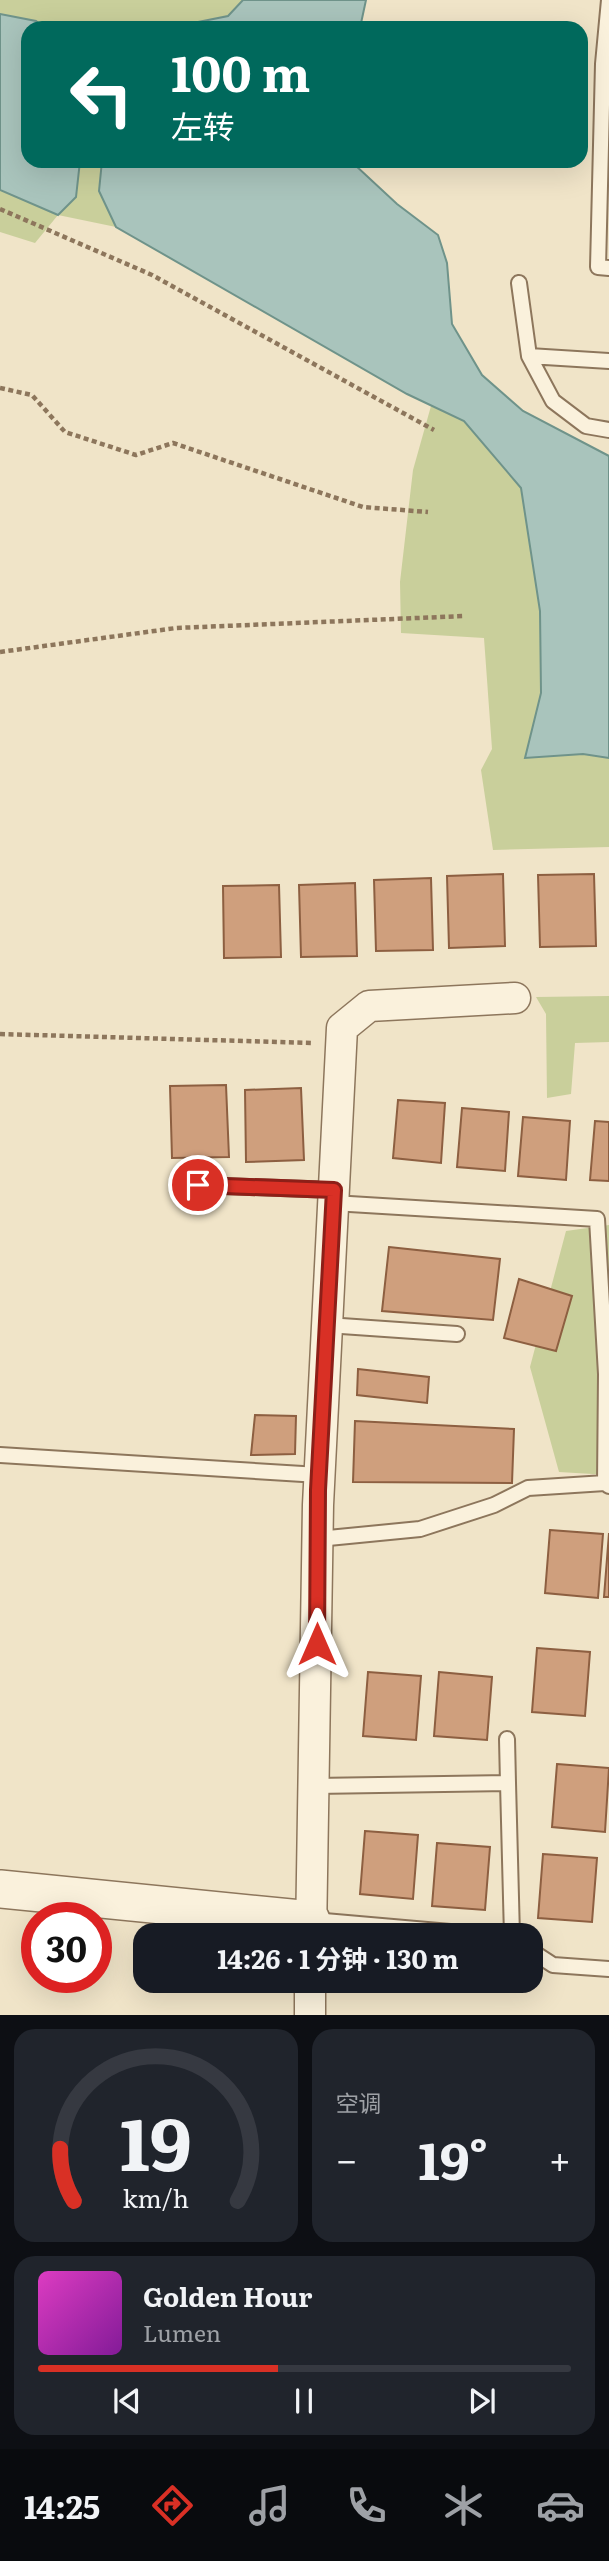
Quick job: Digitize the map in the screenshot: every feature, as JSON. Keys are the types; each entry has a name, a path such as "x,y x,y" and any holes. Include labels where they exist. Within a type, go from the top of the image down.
{"street":[{"path":"311,1923 319,1475 342,1028 369,1006 515,998"},
{"path":"0,1889 271,1923"},
{"path":"310,1993 310,2015"}],"lane":[{"path":"609,0 603,64 598,267 609,268"},
{"path":"519,283 528,356 553,401 586,426 609,430"},
{"path":"528,356 609,361"},
{"path":"198,1185 597,1219 608,1374 607,1485 528,1488 494,1505 420,1529 318,1539"},
{"path":"327,1325 457,1334"},
{"path":"0,1455 319,1475"},
{"path":"508,1740 512,1923"},
{"path":"315,1786 508,1783"},
{"path":"543,1959 552,1965 609,1969"}],"path":[{"path":"0,209 152,275 434,430"},
{"path":"0,388 32,395 65,432 135,455 173,443 363,507 428,512"},
{"path":"0,652 177,628 465,616"},
{"path":"0,1034 341,1044"}],"green space":[{"path":"0,0 243,0 228,16 203,21 36,21 0,14"},
{"path":"79,168 101,168 99,191 116,227 58,215 76,197"},
{"path":"0,190 58,215 35,243 0,232"},
{"path":"431,406 464,421 522,488 540,611 541,693 525,757 583,754 609,758 609,847 493,850 481,770 492,749 484,638 401,633 400,582 413,470"},
{"path":"609,996 609,1042 575,1043 571,1094 547,1098 546,1014 536,997"},
{"path":"609,1225 609,1475 559,1472 530,1367 566,1231"}],"water":[{"path":"243,0 366,0 362,21 203,21 228,16"},
{"path":"0,14 36,21 21,21 21,168 79,168 76,197 58,215 0,190"},
{"path":"101,168 358,168 397,204 438,235 447,263 452,324 482,375 523,411 609,456 609,758 583,754 525,758 541,693 540,611 521,488 464,421 407,394 116,227 99,191"}],"building":[{"path":"503,874 505,946 449,948 447,876"},
{"path":"594,874 596,946 540,947 538,875"},
{"path":"431,878 433,950 376,951 374,880"},
{"path":"355,883 357,956 301,957 299,885"},
{"path":"279,885 281,957 224,958 223,886"},
{"path":"226,1085 229,1157 172,1158 170,1086"},
{"path":"301,1088 304,1160 246,1162 245,1090"},
{"path":"398,1100 445,1103 441,1163 393,1158"},
{"path":"462,1108 509,1112 505,1171 457,1167"},
{"path":"523,1117 570,1121 566,1180 518,1176"},
{"path":"595,1121 609,1122 609,1181 590,1180"},
{"path":"389,1247 500,1259 493,1320 382,1311"},
{"path":"519,1279 572,1296 556,1351 504,1338"},
{"path":"358,1369 429,1377 427,1403 357,1395"},
{"path":"255,1415 296,1416 295,1454 251,1455"},
{"path":"355,1421 514,1429 512,1483 353,1482"},
{"path":"550,1530 603,1534 598,1598 545,1593"},
{"path":"609,1533 609,1597 604,1597"},
{"path":"537,1648 590,1652 585,1716 532,1712"},
{"path":"368,1672 421,1676 416,1740 363,1736"},
{"path":"439,1672 492,1677 487,1740 434,1736"},
{"path":"557,1764 609,1768 605,1832 552,1827"},
{"path":"365,1831 418,1835 413,1899 360,1894"},
{"path":"437,1843 490,1847 485,1910 432,1906"},
{"path":"543,1854 597,1858 592,1922 538,1918"}],"route":[{"path":"198,1185 334,1190 318,1490 317,1644"}]}
